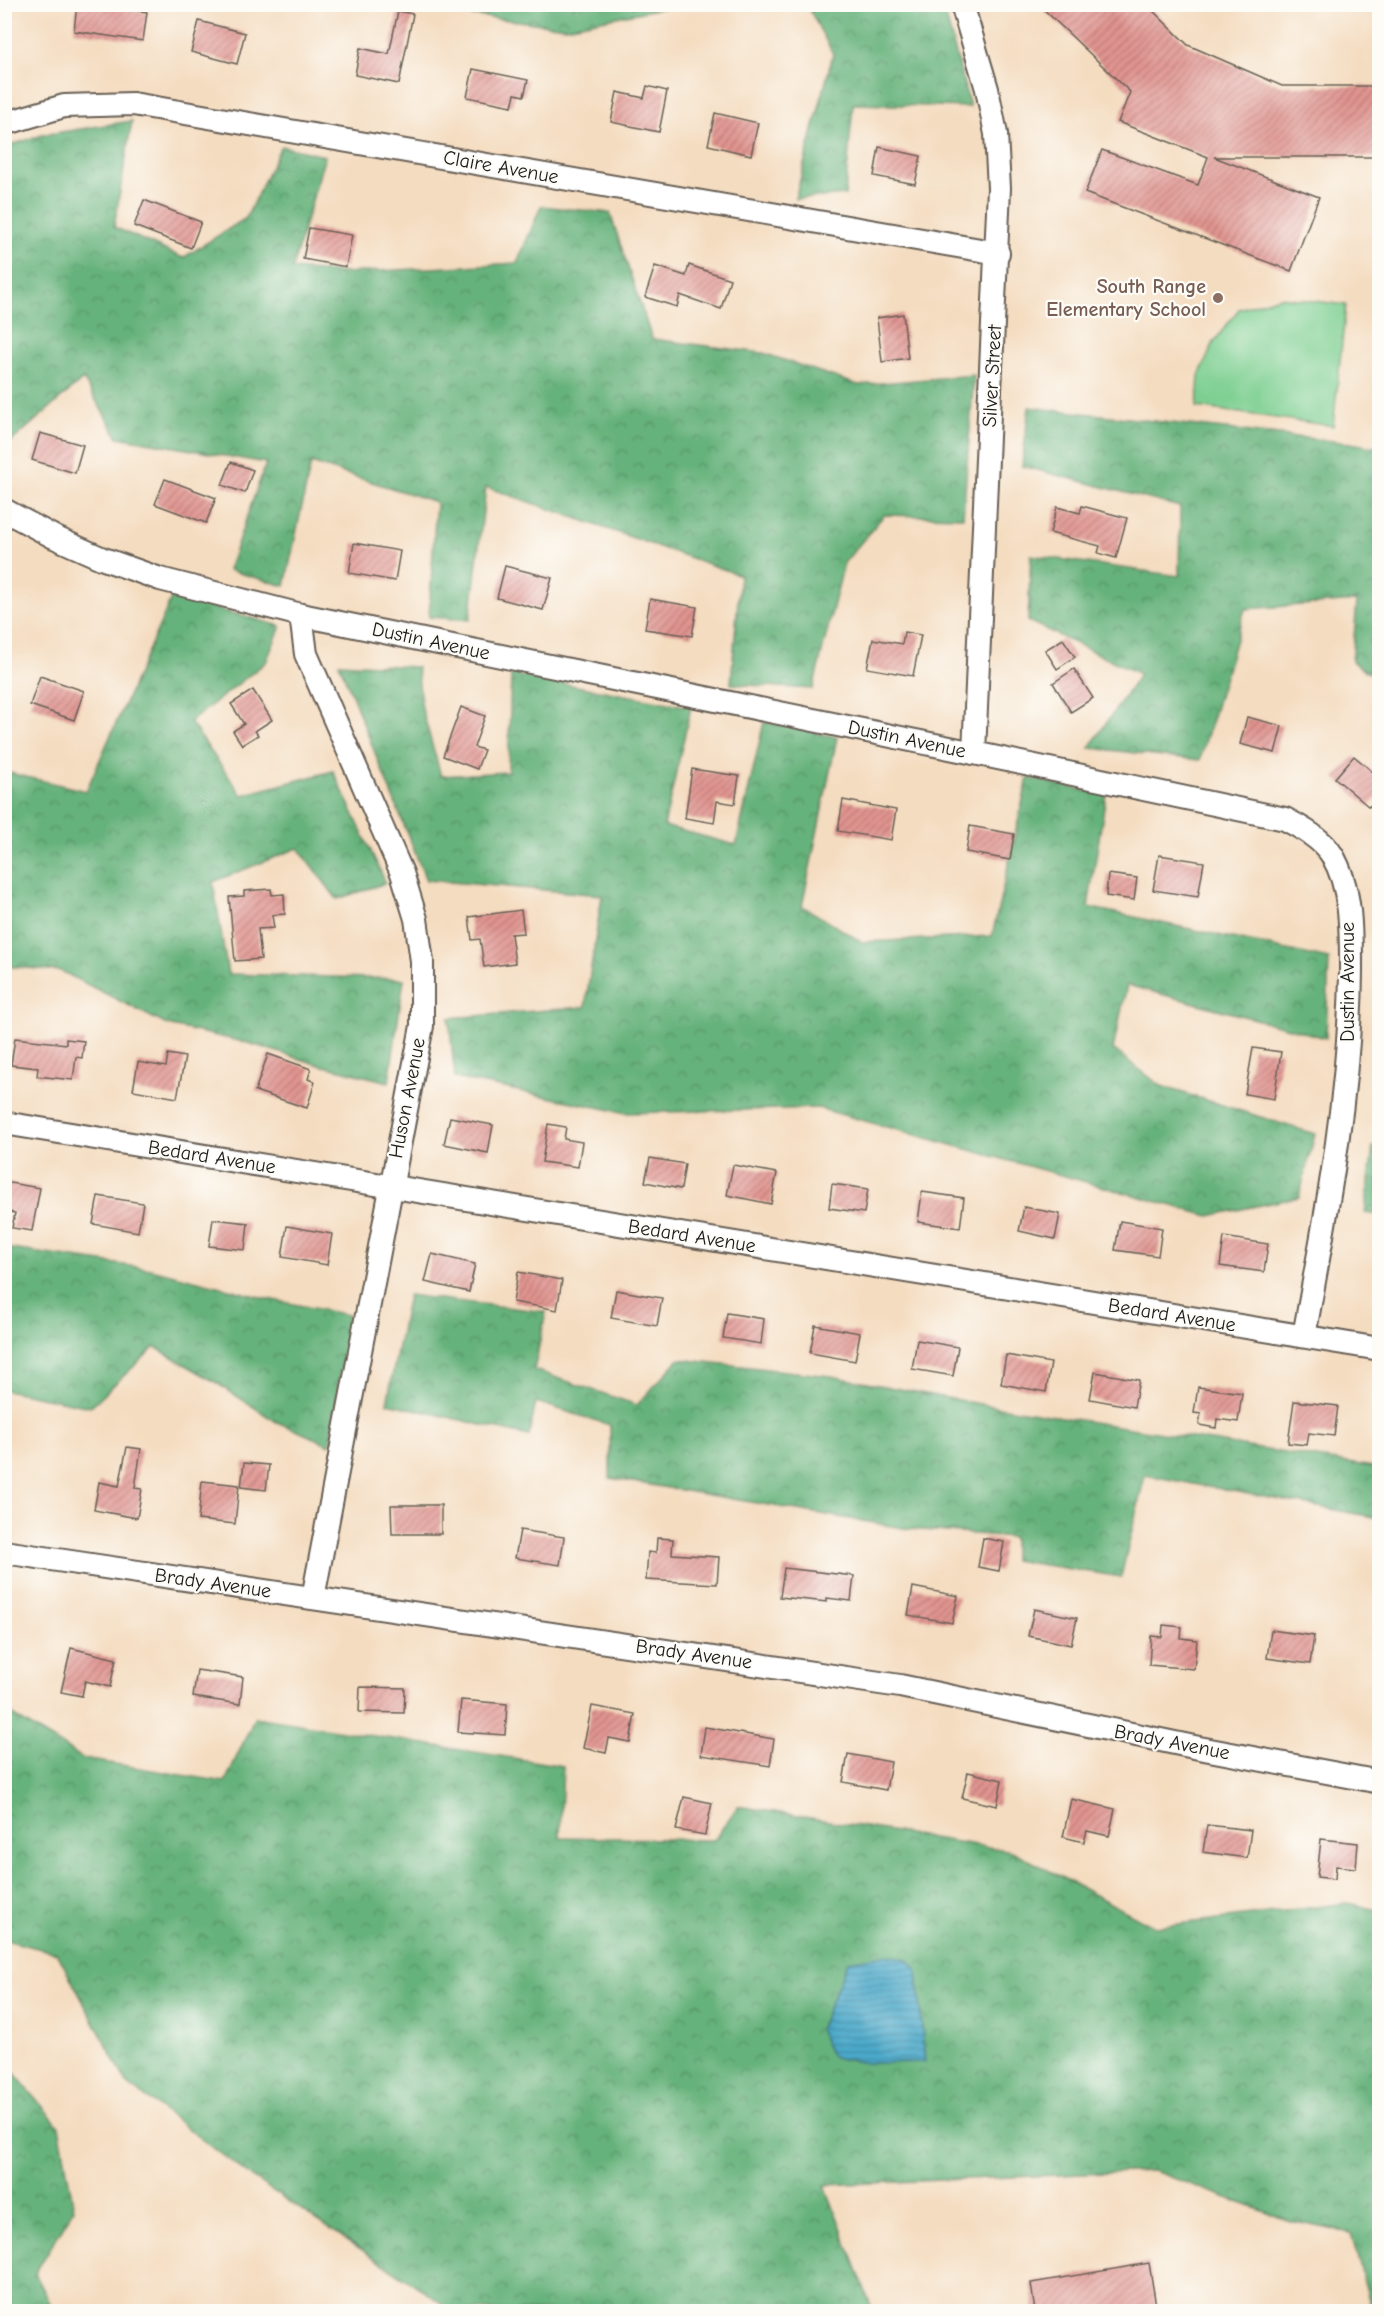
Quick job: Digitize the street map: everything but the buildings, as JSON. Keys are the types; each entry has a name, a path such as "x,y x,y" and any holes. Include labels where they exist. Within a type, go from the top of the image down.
{"street":[{"name":"Silver Street","path":"962,4 987,89 996,134 999,188 998,253 974,753"},
{"name":"Claire Avenue","path":"4,124 64,106 133,104 998,253"},
{"name":"Dustin Avenue","path":"4,510 100,558 160,579 301,615 1286,819 1306,830 1331,853 1344,882 1351,938 1351,1007 1344,1086 1327,1210 1304,1336"},
{"name":"Huson Avenue","path":"301,615 306,654 402,873 416,919 422,961 422,1026 312,1598"},
{"name":"Bedard Avenue","path":"4,1122 1380,1349"},
{"name":"Brady Avenue","path":"4,1552 900,1686 1199,1748 1380,1782"}],"green space":[{"path":"386,5 677,5 566,27"},
{"path":"807,5 943,5 970,107 853,104 845,195 795,199 833,54"},
{"path":"132,121 114,227 183,258 246,218 281,146 325,156 292,269 345,273 517,263 541,206 610,213 652,339 763,353 858,385 974,375 963,517 884,515 844,563 813,689 731,684 740,575 486,487 470,620 429,617 436,502 311,463 285,586 228,570 266,463 118,437 83,379 5,447 5,147 42,135"},
{"path":"1280,297 1346,305 1333,426 1197,407 1199,376 1214,342 1239,309"},
{"path":"1029,407 1379,448 1379,679 1352,662 1357,601 1245,609 1200,760 1089,748 1140,674 1028,621 1031,555 1179,576 1180,507 1022,466"},
{"path":"172,597 281,626 266,662 190,722 242,795 333,771 386,883 337,899 298,848 213,882 228,974 404,979 389,1082 320,1065 248,1043 167,1025 61,971 5,966 5,772 86,791"},
{"path":"339,663 417,667 422,709 441,776 508,772 511,674 691,707 664,826 736,845 764,722 837,737 802,906 862,942 992,936 1028,778 1106,795 1088,907 1329,959 1326,1038 1127,985 1113,1049 1161,1086 1315,1134 1299,1197 1209,1216 818,1108 626,1113 455,1078 449,1018 585,1007 602,895 426,880"},
{"path":"1373,1147 1379,1147 1379,1215 1365,1213"},
{"path":"5,1248 151,1269 264,1298 348,1315 330,1445 275,1421 212,1380 155,1347 90,1407 5,1390"},
{"path":"408,1295 546,1312 534,1370 637,1405 679,1359 831,1376 974,1403 1379,1468 1379,1518 1145,1475 1121,1577 1013,1560 1013,1537 909,1529 610,1478 610,1425 536,1402 529,1436 387,1403"},
{"path":"4,1710 84,1759 225,1782 255,1717 563,1766 560,1837 714,1840 738,1806 1012,1851 1155,1927 1347,1903 1379,1910 1379,2311 1372,2311 1351,2233 1290,2221 1154,2171 825,2185 873,2311 451,2311 429,2294 253,2178 127,2083 57,1953 5,1940","holes":["848,1961 832,2057 819,2030"]},
{"path":"5,2062 59,2126 74,2209 35,2273 54,2311 5,2311"}],"water":[{"path":"885,1955 907,1959 917,1970 925,2062 867,2063 832,2057 819,2030 848,1961"}],"place":[{"name":"South Range Elementary School","path":"1218,298"}]}
